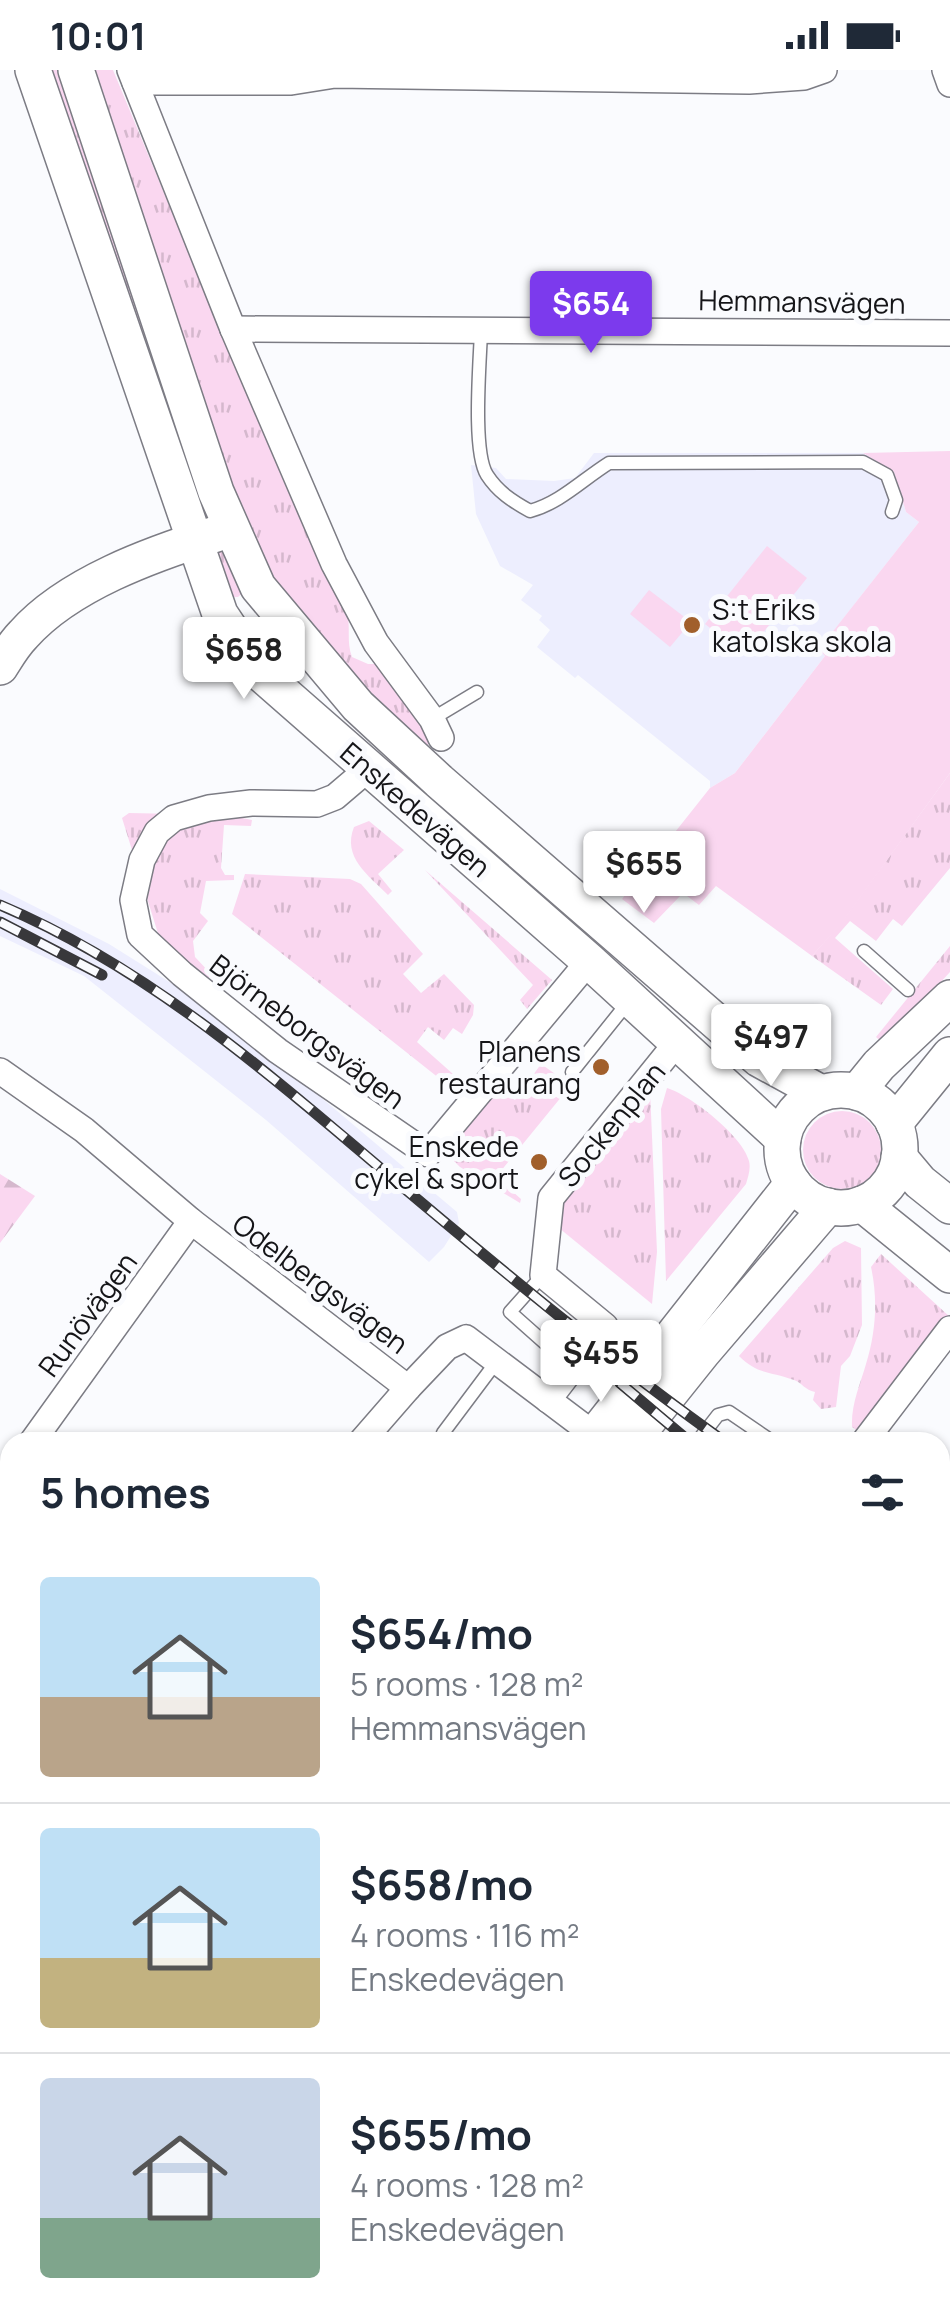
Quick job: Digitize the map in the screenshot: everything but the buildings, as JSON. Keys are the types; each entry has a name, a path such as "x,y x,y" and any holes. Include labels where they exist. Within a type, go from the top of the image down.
{"main road":[{"name":"Enskedevägen","path":"33,70 220,614 258,671 783,1138"},
{"name":"Enskedevägen","path":"76,70 189,414 258,587 358,706 760,1059 822,1093"},
{"path":"0,666 22,635 45,614 104,578 232,529"},
{"path":"857,1092 880,1064 950,998"},
{"path":"639,1432 739,1308 845,1205 887,1186 897,1141 950,1055"},
{"path":"950,1206 920,1182 879,1104 857,1092 839,1090 822,1093 796,1110 783,1138 786,1170 793,1183 808,1198 845,1205 950,1275"},
{"path":"602,1432 793,1183"}],"street":[{"path":"437,728 376,643 334,564 233,328 133,76 291,82 333,73 749,81 804,78 824,70"},
{"path":"945,70 950,84"},
{"name":"Hemmansvägen","path":"233,328 950,333"},
{"name":"Björneborgsvägen","path":"369,768 335,797 317,804 251,803 209,808 174,818 157,832 142,860 133,900 140,935 278,1051 428,1154 589,962"},
{"name":"Sockenplan","path":"544,1275 551,1198 678,1041"},
{"name":"Odelbergsvägen","path":"0,1071 84,1130 190,1221 408,1388 447,1347 466,1338 586,1432"},
{"name":"Runövägen","path":"39,1432 190,1221"},
{"path":"544,1275 605,1326 548,1400"},
{"path":"872,1432 950,1330"},
{"path":"370,1432 408,1388"}],"lane":[{"path":"480,331 479,447 485,472 506,498 530,511 552,505 609,464 864,462 888,475 896,500 892,512"},
{"path":"437,728 478,692"},
{"path":"864,951 908,990"},
{"path":"572,1072 631,999"},
{"path":"544,1275 510,1312 573,1368"},
{"path":"444,1432 497,1361"},
{"path":"705,1432 718,1415 729,1412 758,1432"}],"shaded area":[{"name":"S:t Eriks katolska skola","path":"594,453 863,453 894,472 906,512 919,522 820,648 825,656 735,773 710,788 710,781 537,647 550,630 539,620 542,616 521,600 533,585 500,566 476,514 471,465 496,468 506,479 554,481 575,478"},
{"path":"0,889 109,944 195,998 267,1052 457,1212 459,1223 444,1247 429,1262 266,1120 84,976 0,936"}],"green space":[{"path":"46,70 63,70 246,590 238,597 232,597"},
{"path":"92,70 113,70 286,487 347,612 352,657 368,664 381,664 434,737 427,746 404,730 332,659 286,601 253,540 222,459"},
{"path":"950,451 950,773 841,924 812,956 716,886 699,905 683,893 654,923 622,899 710,788 735,773 825,656 819,649 919,522 906,512 894,472 863,453"},
{"path":"767,546 807,578 745,655 705,624"},
{"path":"649,590 691,622 670,647 630,614"},
{"path":"950,773 950,868 902,926 893,919 876,941 850,921 835,938 893,989 881,1005 812,956 841,923"},
{"path":"129,813 228,815 252,820 251,826 224,825 221,868 225,875 234,875 234,880 206,881 200,913 208,921 193,941 195,957 211,974 206,981 161,943 122,818"},
{"path":"369,821 404,850 378,874 392,891 388,895 365,873 351,847 354,827"},
{"path":"425,870 552,980 527,1009 520,1000 533,985"},
{"path":"245,874 350,879 361,884 423,954 403,974 421,993 444,974 474,1005 462,1034 453,1028 444,1040 428,1027 417,1042 462,1082 464,1090 459,1094 232,914"},
{"path":"950,946 950,972 884,1044 876,1037"},
{"path":"541,1064 571,1085 496,1177 521,1199 520,1203 460,1167 447,1154 449,1145 497,1088 515,1100"},
{"path":"667,1088 726,1129 745,1151 750,1167 746,1184 666,1281 661,1109"},
{"path":"650,1090 657,1252 652,1304 559,1228 564,1197"},
{"path":"834,1111 850,1111 875,1128 881,1150 875,1172 864,1183 850,1189 834,1189 809,1172 803,1158 803,1142 820,1117"},
{"path":"0,1174 35,1196 0,1243"},
{"path":"845,1241 861,1248 862,1325 850,1356 841,1366 836,1407 821,1409 813,1400 815,1392 794,1380 758,1370 739,1356 833,1248"},
{"path":"881,1254 950,1317 859,1432 852,1427 853,1410 874,1328 871,1267"}],"railway":[{"path":"0,905 108,960 209,1029 559,1316 711,1432"},
{"path":"0,922 102,975"},
{"path":"620,1383 678,1432"}],"place":[{"name":"S:t Eriks katolska skola","path":"692,625"},
{"name":"Planens restaurang","path":"601,1067"},
{"name":"Enskede cykel & sport","path":"539,1162"}]}
